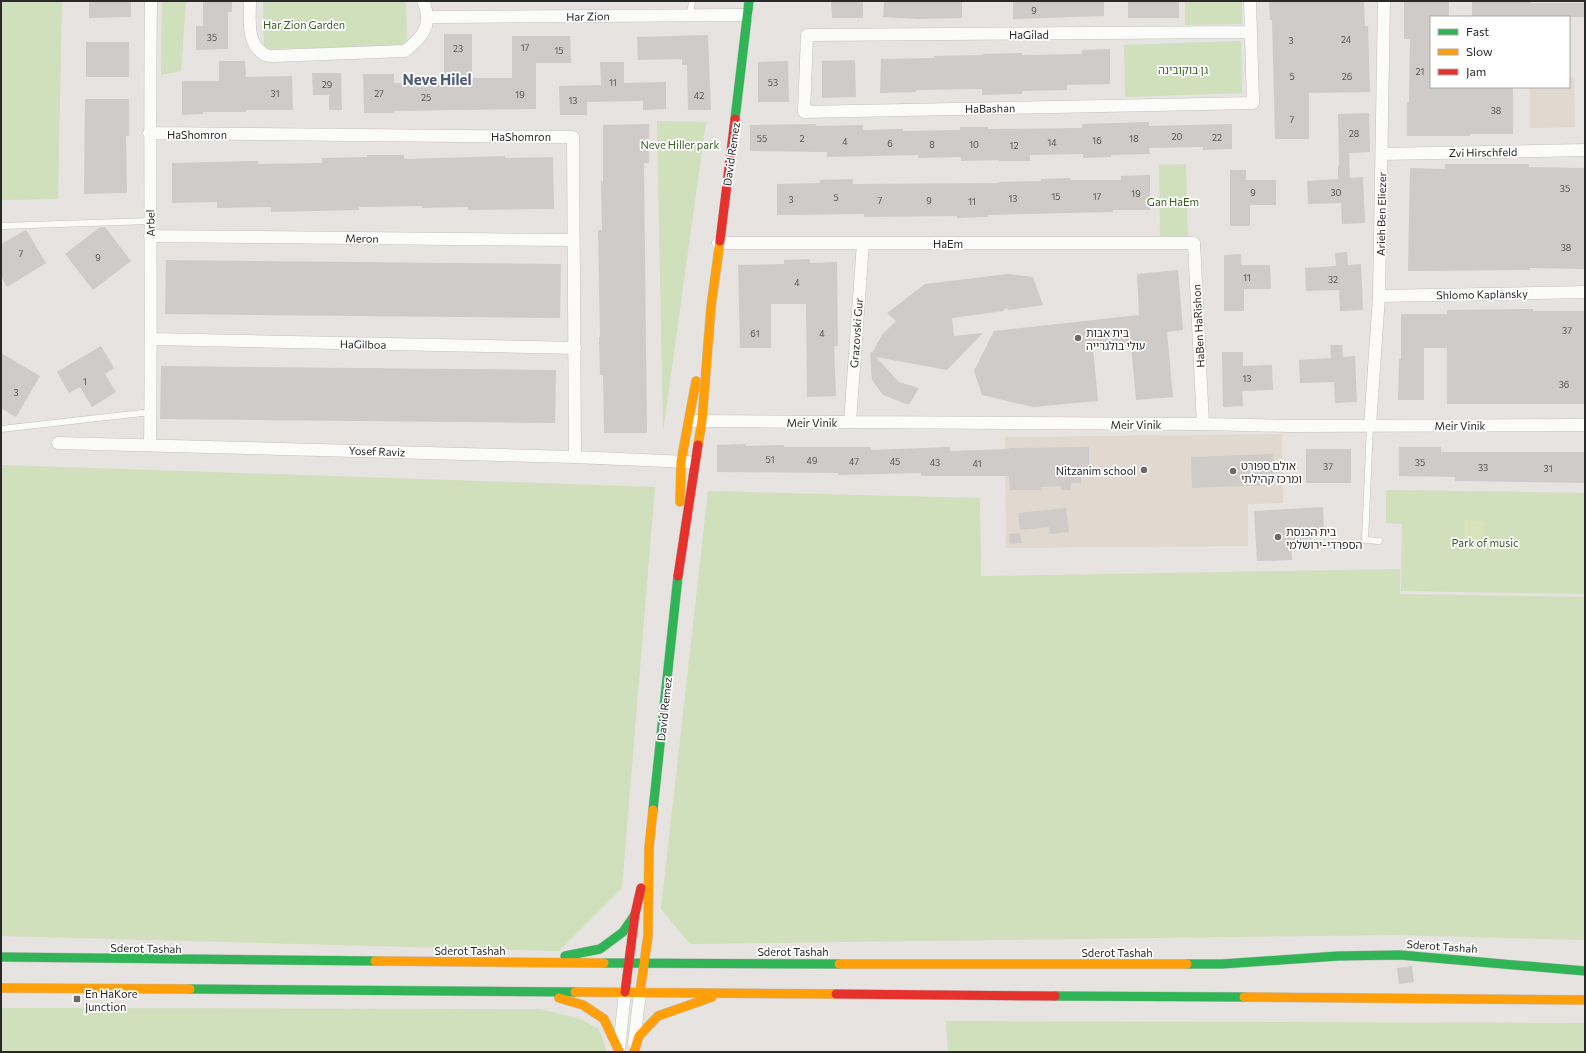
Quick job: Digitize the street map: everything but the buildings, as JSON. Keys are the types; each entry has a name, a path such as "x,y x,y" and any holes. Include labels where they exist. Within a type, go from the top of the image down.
{"main road":[{"name":"David Remez","path":"640,992 648,936 649,848 679,571 702,421 711,307 718,243 746,36 749,1"},
{"name":"David Remez","path":"679,571 681,462 711,307"},
{"name":"David Remez","path":"624,992 635,914 649,848"},
{"path":"532,963 600,949 623,932 635,914"},
{"path":"648,936 656,945"},
{"path":"667,955 701,963"},
{"name":"Sderot Tashah","path":"1,958 532,963 1222,964 1338,956 1400,955 1585,971"},
{"path":"1,988 1585,1000"},
{"path":"538,991 583,1005 604,1019 619,1051"},
{"path":"633,1052 639,1036 658,1016 722,993"}],"street":[{"name":"Arbel","path":"150,445 152,339 149,133 151,1"},
{"path":"250,1 250,28 253,39 257,47 264,54 273,56 405,51 418,41 425,31 428,17 423,1"},
{"path":"1250,1 1251,32"},
{"name":"Arieh Ben Eliezer","path":"1370,426 1379,296 1384,1"},
{"name":"Har Zion","path":"428,17 747,15"},
{"name":"HaGilad","path":"807,35 1251,32"},
{"name":"HaBashan","path":"807,35 804,112 1253,103 1251,32"},
{"name":"HaShomron","path":"149,133 573,137 575,457"},
{"name":"Zvi Hirschfeld","path":"1382,154 1585,150"},
{"name":"Meron","path":"150,236 574,240"},
{"name":"HaEm","path":"718,243 1178,243"},
{"name":"Grazovski Gur","path":"850,422 863,243"},
{"name":"HaBen HaRishon","path":"1178,243 1194,243 1203,424"},
{"name":"Shlomo Kaplansky","path":"1379,296 1585,292"},
{"name":"HaGilboa","path":"152,339 574,348"},
{"name":"Meir Vinik","path":"688,421 1203,424 1288,426 1585,425"},
{"name":"Yosef Raviz","path":"58,443 575,457 695,463"},
{"name":"David Remez","path":"619,1051 624,992"},
{"name":"David Remez","path":"633,1052 640,992"}],"lane":[{"path":"690,15 692,1"},
{"path":"1,226 150,221"},
{"path":"1,429 151,412"},
{"path":"1370,426 1365,540 1379,541"}],"shaded area":[{"path":"1570,77 1574,77 1575,127 1530,128 1530,88 1570,88"},
{"name":"Nitzanim school","path":"1282,434 1283,503 1248,504 1248,546 1006,548 1005,437"}],"green space":[{"path":"1,1 62,1 58,199 1,200"},
{"path":"162,1 186,1 181,71 161,75"},
{"name":"Har Zion Garden","path":"263,1 406,1 407,46 264,49"},
{"path":"1185,1 1242,1 1242,24 1185,25"},
{"name":"גן בוקובינה","path":"1241,41 1242,93 1125,97 1124,45"},
{"name":"Neve Hiller park","path":"657,121 706,122 663,432"},
{"name":"Gan HaEm","path":"1186,164 1188,239 1160,237 1159,165"},
{"path":"1,465 655,487 622,888 559,951 1,936"},
{"name":"Park of music","path":"1386,490 1585,493 1585,594 1401,591 1402,524 1386,523"},
{"path":"708,491 980,498 981,576 1400,569 1400,594 1585,597 1585,940 1397,935 690,944 661,909"},
{"path":"1465,520 1485,521 1483,547 1464,547"},
{"path":"1,1008 540,1009 580,1019 599,1029 607,1052 1,1052"},
{"path":"946,1021 1585,1023 1585,1052 948,1052"}],"traffic: fast":[{"path":"735,119 749,1"},
{"path":"653,810 678,576"},
{"path":"565,956 600,949 623,932 634,916"},
{"path":"1187,964 1222,964 1338,956 1400,955 1585,971"},
{"path":"1,957 375,961"},
{"path":"604,963 839,964"},
{"path":"190,989 575,992"},
{"path":"1055,996 1244,997"}],"traffic: slow":[{"path":"698,445 702,421 711,307 720,241"},
{"path":"680,502 681,462 696,381"},
{"path":"640,992 648,936 649,848 653,810"},
{"path":"375,961 604,963"},
{"path":"839,964 1187,964"},
{"path":"1,988 190,989"},
{"path":"575,992 836,994"},
{"path":"634,1052 639,1036 658,1016 712,997"},
{"path":"1244,997 1585,1000"},
{"path":"559,998 583,1005 604,1019 619,1051"}],"traffic: jam":[{"path":"720,241 735,119"},
{"path":"678,576 698,445"},
{"path":"625,992 635,914 641,888"},
{"path":"836,994 1055,996"}],"place":[{"name":"בית אבות עולי בולגרייה","path":"1078,338"},
{"name":"Nitzanim school","path":"1144,470"},
{"name":"אולם ספורט ומרכז קהילתי","path":"1233,471"},
{"name":"בית הכנסת הספרדי-ירושלמי","path":"1278,537"},
{"name":"En HaKore Junction","path":"77,999"}],"district":[{"name":"Neve Hilel","path":"437,79"}]}
